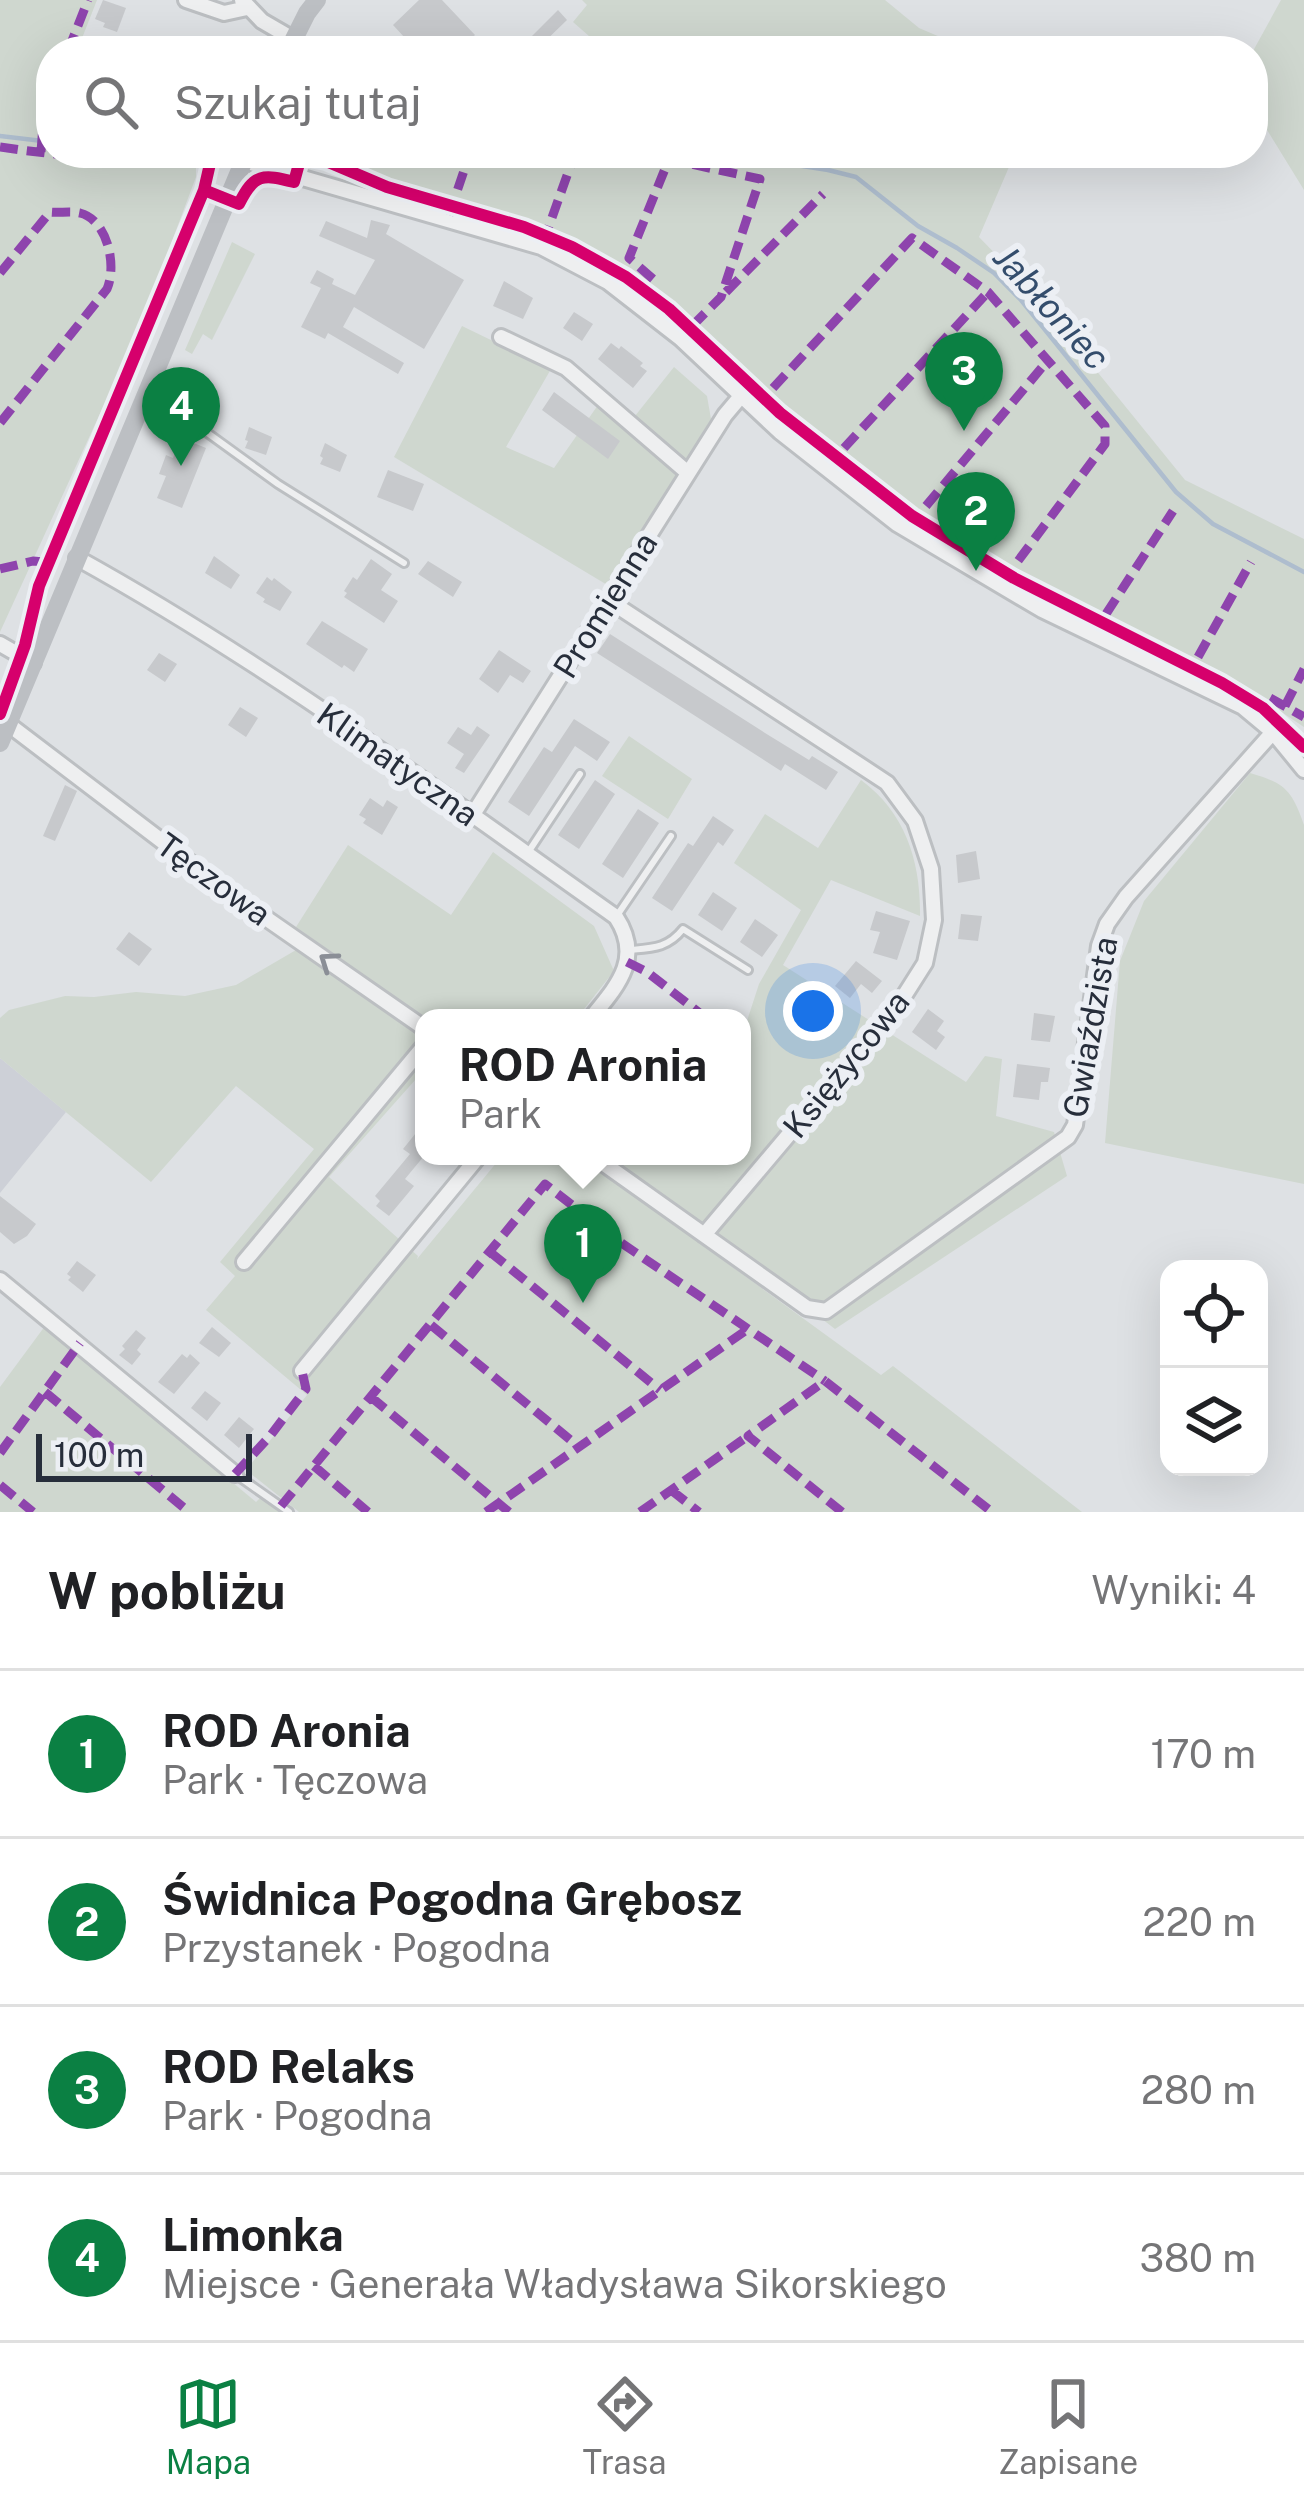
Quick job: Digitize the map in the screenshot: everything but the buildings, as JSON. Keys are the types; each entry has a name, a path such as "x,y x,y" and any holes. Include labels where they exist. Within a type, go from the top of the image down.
{"street":[{"path":"187,0 224,13 245,4 280,36"},
{"path":"296,36 317,0"},
{"path":"8,732 241,168"},
{"path":"282,168 541,247 608,282 680,338 780,432 897,524 1042,610 1243,706 1273,732 1304,770"},
{"path":"501,338 566,368 688,473"},
{"name":"Promienna","path":"472,816 741,396"},
{"name":"Klimatyczna","path":"77,558 236,651 616,917"},
{"name":"Księżycowa","path":"608,600 887,783 915,821 931,869 934,920 925,963 899,1004 704,1235"},
{"path":"0,644 33,663"},
{"name":"Tęczowa","path":"8,732 415,1022"},
{"name":"Gwiaździsta","path":"704,1235 807,1308 826,1311 1068,1137 1075,1125 1099,946 1107,923 1273,732"},
{"path":"598,1009 617,985 630,950 616,917"},
{"path":"244,1262 415,1057"},
{"path":"302,1371 472,1165"},
{"path":"606,1165 704,1235"},
{"path":"0,1280 235,1474"}],"lane":[{"path":"148,389 278,484 404,563"},
{"path":"526,854 580,774"},
{"path":"616,917 671,836"},
{"path":"630,950 660,947 683,929 748,970"},
{"path":"235,1474 289,1512"}],"shaded area":[{"path":"0,0 97,0 83,36 36,36 36,168 196,168 196,177 141,324 0,632"},
{"path":"582,0 885,0 919,28 938,36 589,36 573,22 587,5"},
{"path":"1281,0 1304,0 1304,190 1268,131 1268,36 1261,36"},
{"path":"340,168 1009,168 979,237 1035,295 1185,480 1304,539 1304,727 1245,688 1002,570 995,560 903,502 790,416 698,328 621,264 463,200"},
{"path":"232,242 255,254 212,340 203,334 192,354 185,350"},
{"path":"462,326 551,369 506,447 554,468 598,405 678,474 609,586 394,457"},
{"path":"674,367 707,396 711,419 685,462 635,416"},
{"path":"629,736 692,779 668,819 602,776"},
{"path":"1250,773 1286,790 1304,825 1304,1184 1105,1143 1120,961 1144,901"},
{"path":"861,780 889,808 908,840 918,877 920,916 831,880 783,965 966,1082 985,1056 1002,1059 996,1116 1054,1132 1067,1176 835,1329 622,1165 751,1165 751,1009 759,984 801,910 734,863 765,814 818,848"},
{"path":"348,845 451,915 493,852 594,926 614,971 584,1009 415,1009 415,1013 296,927"},
{"path":"296,950 306,952 415,1031 415,1080 329,1177 417,1259 495,1165 592,1165 881,1375 893,1366 1082,1512 299,1512 246,1470 307,1395 206,1310 235,1276 220,1262 314,1149 236,1086 151,1182 0,1058 0,1018 9,1010 65,996 136,992 185,996 236,985"},
{"path":"0,1058 66,1112 0,1193"},
{"path":"45,1326 256,1502 261,1497 279,1512 0,1512 0,1387"}],"waterway":[{"name":"Jabłoniec","path":"0,136 36,140"},
{"name":"Jabłoniec","path":"815,168 856,177 918,226 994,273 1176,492 1213,524 1304,572"}],"marked path":[{"path":"74,36 88,0"},
{"path":"0,147 36,151"},
{"path":"449,215 465,168"},
{"path":"543,243 570,168"},
{"path":"653,279 629,258 665,168"},
{"path":"684,334 721,297 760,179 709,168"},
{"path":"726,292 823,194"},
{"path":"0,273 50,212 90,217 108,245 107,289 0,423"},
{"path":"773,388 912,238 988,292 1105,426 1105,444 1015,565"},
{"path":"844,448 988,292"},
{"path":"926,506 1049,359"},
{"path":"1106,614 1173,511"},
{"path":"0,569 44,562"},
{"path":"1198,657 1251,562"},
{"path":"1285,706 1304,669"},
{"path":"1270,698 1304,717"},
{"path":"627,962 694,1009"},
{"path":"281,1506 545,1184 617,1240 825,1381"},
{"path":"490,1252 660,1390"},
{"path":"431,1325 579,1447"},
{"path":"486,1512 748,1329"},
{"path":"0,1453 80,1343"},
{"path":"235,1474 306,1389 302,1371"},
{"path":"842,1512 748,1436 825,1381 992,1512"},
{"path":"45,1392 189,1512"},
{"path":"371,1397 509,1512"},
{"path":"640,1512 748,1436"},
{"path":"314,1466 368,1512"},
{"path":"0,1485 33,1512"},
{"path":"671,1490 699,1512"}],"cycle path":[{"path":"0,714 25,645 39,586 204,190 209,168"},
{"path":"204,190 239,204 255,181 294,182 298,168"},
{"path":"342,168 387,187 524,227 626,277 669,309 780,413 912,516 1014,578 1222,683 1263,708 1304,747"}],"place":[{"name":"ROD Relaks","path":"964,431"},
{"name":"Limonka","path":"181,466"},
{"name":"Świdnica Pogodna Grębosz","path":"976,571"},
{"name":"ROD Aronia","path":"583,1303"}]}
